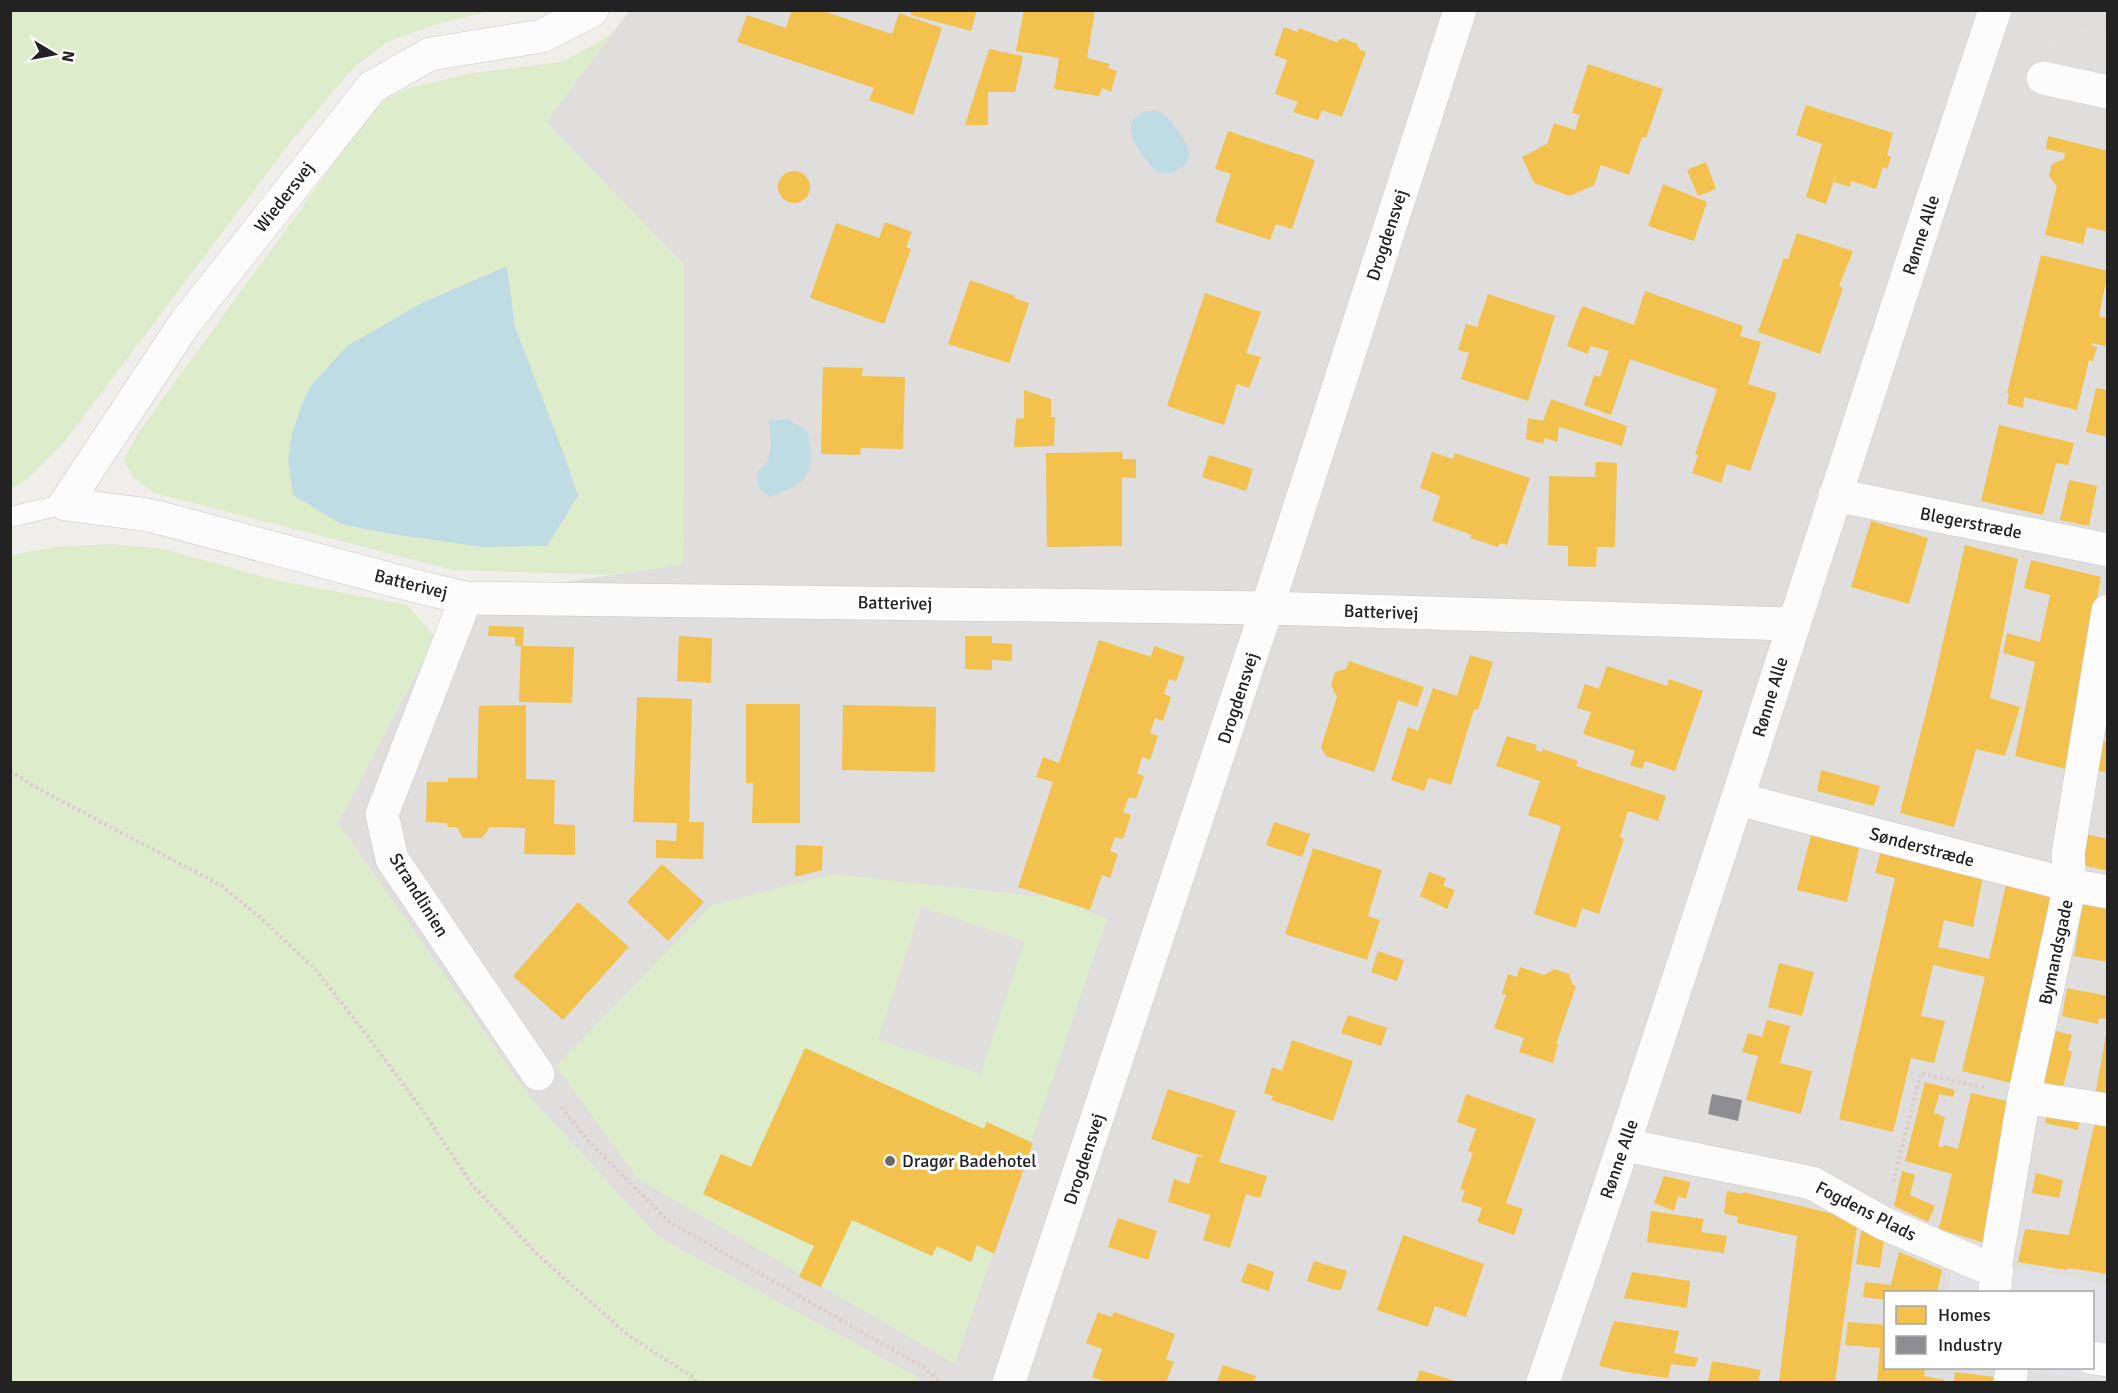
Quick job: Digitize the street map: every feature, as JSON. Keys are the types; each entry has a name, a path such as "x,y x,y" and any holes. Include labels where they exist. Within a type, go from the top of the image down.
{"street":[{"name":"Wiedersvej","path":"65,504 184,323 372,87 430,54 542,36 592,10"},
{"name":"Drogdensvej","path":"1009,1383 1268,608 1460,10"},
{"name":"Rønne Alle","path":"1543,1383 1625,1144 1738,799 1792,624 1995,10"},
{"path":"2043,78 2108,92"},
{"name":"Blegerstræde","path":"1835,495 2108,550"},
{"name":"Batterivej","path":"65,504 149,515 466,598 1268,608 1792,624"},
{"name":"Strandlinien","path":"466,598 382,814 392,859 538,1074"},
{"name":"Bymandsgade","path":"1996,1282 2024,1097 2070,885 2068,854 2108,611"},
{"name":"Sønderstræde","path":"1738,799 2070,885 2108,892"},
{"path":"2024,1097 2108,1110"},
{"name":"Fogdens Plads","path":"1625,1144 1812,1183 1996,1282"}],"lane":[{"name":"Batterivej","path":"10,517 65,504"}],"path":[{"path":"10,771 39,789 222,886 262,919 314,968 420,1107 473,1186 536,1253 629,1336 694,1378 695,1383"},
{"path":"1883,1223 1921,1073 2024,1097"},
{"path":"538,1074 593,1146 668,1221 925,1368 940,1383"}],"shaded area":[{"path":"629,11 2107,11 2107,1382 920,1382 913,1375 658,1237 528,1095 338,823 455,599 683,564 684,265 546,122"},
{"path":"2054,22 2107,33 2107,102 2045,88"},
{"path":"921,907 1025,941 981,1074 878,1040"},
{"path":"1954,1254 2107,1285 2107,1382 2011,1369 2094,1369 2094,1291 1948,1291"}],"green space":[{"path":"11,10 490,11 431,26 387,42 354,67 289,144 65,441 27,479 11,489"},
{"path":"612,34 546,122 684,265 683,564 612,575 454,570 154,493 133,477 124,460 138,433 377,104 406,89 466,74 562,62"},
{"path":"110,544 164,549 275,580 407,605 435,637 338,823 528,1095 658,1237 913,1375 920,1382 11,1382 11,555 55,547"},
{"path":"834,874 1056,898 1107,919 955,1364 638,1179 556,1066 712,905"}],"water":[{"path":"1146,111 1157,111 1164,115 1186,143 1188,158 1178,170 1166,173 1155,170 1137,147 1131,127 1138,115"},
{"path":"507,266 515,327 578,496 547,546 483,547 341,524 293,495 288,459 292,434 300,410 309,388 347,346 422,303"},
{"path":"787,419 808,432 810,467 807,475 794,487 770,497 759,489 757,473 768,461 771,444 769,421"}],"building: Homes":[{"path":"792,10 820,10 892,34 899,13 942,28 913,115 869,100 874,88 737,42 747,15 786,28"},
{"path":"911,10 977,10 971,31 911,15"},
{"path":"1024,10 1095,10 1087,58 1110,64 1108,68 1117,71 1111,92 1102,88 1099,96 1054,89 1059,58 1016,51"},
{"path":"1284,27 1297,32 1299,28 1336,42 1343,38 1357,44 1360,50 1366,52 1342,117 1322,110 1318,120 1293,112 1298,102 1275,94 1287,60 1274,55"},
{"path":"989,49 1023,56 1015,92 988,92 988,125 965,125"},
{"path":"1588,64 1663,89 1646,138 1642,137 1629,175 1601,165 1594,185 1570,196 1534,183 1522,157 1547,144 1554,123 1575,130 1580,115 1572,113"},
{"path":"1806,105 1893,133 1887,155 1891,157 1887,169 1883,167 1876,189 1851,181 1850,187 1834,182 1835,177 1826,204 1806,197 1822,144 1796,135"},
{"path":"1228,131 1315,160 1292,229 1276,224 1270,240 1215,222 1231,174 1215,169"},
{"path":"2048,136 2108,151 2108,232 2087,227 2083,244 2045,235 2057,186 2049,176 2052,164 2064,159 2065,153 2046,149"},
{"path":"1706,162 1716,189 1698,196 1687,170"},
{"path":"794,171 805,176 810,187 805,198 794,203 783,198 778,187 783,176"},
{"path":"1663,184 1707,202 1694,241 1648,226"},
{"path":"885,222 912,232 906,247 911,249 884,324 810,298 836,223 879,238"},
{"path":"1797,233 1853,251 1839,286 1843,288 1820,354 1758,332 1784,258 1788,259"},
{"path":"2041,255 2108,271 2099,316 2108,319 2108,347 2092,343 2092,346 2097,347 2093,361 2089,360 2077,410 2024,397 2023,408 2007,404 2009,394 2007,393"},
{"path":"970,280 1029,303 1009,363 948,344"},
{"path":"1645,291 1743,326 1740,336 1761,342 1748,384 1777,393 1750,471 1727,464 1721,483 1692,473 1698,455 1695,454 1717,389 1630,359 1611,415 1584,405 1594,375 1600,377 1609,351 1590,346 1588,354 1567,346 1582,306 1634,325"},
{"path":"1205,293 1261,312 1246,353 1261,357 1249,388 1237,384 1224,425 1167,406"},
{"path":"1488,294 1555,316 1528,401 1461,379 1469,353 1458,350 1466,324 1477,327"},
{"path":"823,367 863,368 862,376 905,377 903,449 861,448 860,455 821,454"},
{"path":"2096,388 2108,390 2108,437 2086,432"},
{"path":"1024,390 1051,399 1051,417 1055,417 1054,446 1014,447 1016,419 1024,418"},
{"path":"1551,399 1627,426 1622,446 1559,427 1557,442 1545,438 1543,444 1526,439 1528,418 1543,421"},
{"path":"1999,425 2074,443 2068,465 2056,463 2043,515 1981,501"},
{"path":"1122,452 1123,459 1136,459 1136,478 1122,477 1122,546 1047,547 1046,453"},
{"path":"1432,452 1453,459 1455,453 1530,478 1507,545 1500,543 1498,547 1470,538 1472,535 1432,521 1440,496 1420,488"},
{"path":"1209,455 1253,469 1246,491 1202,477"},
{"path":"1596,462 1617,463 1615,547 1597,547 1596,567 1568,566 1568,546 1548,545 1549,476 1595,477"},
{"path":"2069,480 2097,486 2089,526 2060,520"},
{"path":"1871,521 1928,538 1909,604 1851,587"},
{"path":"1965,545 2018,559 1990,698 2020,707 2005,756 1976,749 1954,827 1900,813 1934,681"},
{"path":"2031,560 2101,577 2065,769 2015,756 2035,662 2003,653 2007,633 2040,642 2050,595 2024,588"},
{"path":"489,626 524,627 523,646 574,647 572,703 519,702 521,646 515,646 515,637 488,636"},
{"path":"679,636 712,638 711,683 677,681"},
{"path":"965,636 992,636 992,643 1012,644 1012,661 992,660 992,670 965,669"},
{"path":"1099,640 1151,657 1154,646 1185,657 1176,681 1169,679 1164,694 1171,697 1163,721 1155,718 1150,733 1158,736 1150,760 1142,757 1137,774 1144,776 1136,799 1129,797 1123,812 1131,815 1123,839 1115,837 1110,851 1118,854 1110,878 1102,875 1090,910 1018,887 1053,782 1036,777 1043,757 1059,763"},
{"path":"1470,655 1493,662 1478,710 1474,709 1451,785 1429,778 1424,791 1391,780 1408,727 1418,731 1433,688 1457,696"},
{"path":"1349,661 1424,687 1417,707 1398,700 1374,772 1326,756 1321,747 1337,697 1331,685 1335,672 1346,669"},
{"path":"1607,666 1667,686 1669,679 1703,691 1675,771 1645,761 1642,769 1630,765 1635,751 1583,734 1591,712 1577,708 1585,684 1599,689"},
{"path":"637,697 692,699 689,822 704,822 703,859 656,858 656,840 676,841 677,823 633,822"},
{"path":"746,704 800,704 800,823 752,823 753,783 746,783"},
{"path":"526,705 526,779 555,780 554,824 575,825 575,855 524,854 525,828 490,827 482,838 463,838 457,827 448,827 447,823 426,822 427,782 448,782 448,778 477,778 479,706"},
{"path":"843,705 936,707 935,772 842,770"},
{"path":"1507,736 1537,745 1535,750 1542,752 1543,749 1578,761 1576,766 1666,796 1658,821 1628,811 1620,837 1624,839 1599,914 1582,908 1576,928 1534,914 1561,826 1528,815 1540,781 1496,766"},
{"path":"2097,740 2108,742 2108,773 2092,769"},
{"path":"1821,770 1880,786 1874,806 1817,791"},
{"path":"1274,822 1310,834 1302,857 1266,845"},
{"path":"2079,833 2108,839 2108,871 2073,863"},
{"path":"1811,835 1859,848 1847,902 1797,890"},
{"path":"796,845 823,846 822,870 795,877"},
{"path":"1313,848 1382,870 1368,916 1380,920 1367,960 1285,934"},
{"path":"1881,851 1983,876 1973,927 1944,920 1938,947 1989,959 2007,880 2056,891 2011,1083 1962,1071 1985,977 1933,965 1921,1016 1945,1021 1934,1063 1911,1058 1893,1132 1839,1119 1895,878 1875,873"},
{"path":"662,864 704,902 668,941 627,902"},
{"path":"1429,872 1446,878 1443,886 1455,890 1447,909 1420,896"},
{"path":"578,902 629,947 563,1020 513,976"},
{"path":"2083,902 2108,907 2108,962 2074,956"},
{"path":"1378,951 1404,960 1397,981 1371,972"},
{"path":"1779,963 1814,972 1802,1016 1768,1007"},
{"path":"1520,967 1544,975 1554,969 1569,974 1573,985 1576,986 1556,1044 1558,1044 1553,1063 1519,1052 1524,1038 1494,1028 1506,995 1502,994 1508,974 1517,977"},
{"path":"2067,988 2108,996 2108,1019 2099,1018 2098,1024 2062,1016"},
{"path":"1348,1015 1387,1028 1381,1046 1341,1033"},
{"path":"1767,1020 1790,1026 1780,1063 1812,1071 1801,1114 1746,1100 1758,1056 1742,1052 1748,1033 1762,1037"},
{"path":"2056,1031 2072,1035 2068,1050 2072,1052 2063,1087 2042,1082"},
{"path":"2106,1034 2108,1034 2108,1093 2096,1091"},
{"path":"1292,1040 1353,1061 1333,1121 1271,1100 1273,1096 1264,1093 1272,1067 1282,1071"},
{"name":"Dragør Badehotel","path":"805,1048 984,1129 987,1122 1033,1143 994,1254 977,1245 971,1262 937,1246 932,1256 852,1220 821,1287 799,1277 814,1246 703,1194 721,1154 751,1167"},
{"path":"1925,1082 1955,1090 1953,1097 1939,1094 1934,1113 1945,1117 1938,1146 1943,1147 1944,1145 1958,1149 1971,1093 2016,1103 1985,1243 1939,1229 1952,1174 1905,1161"},
{"path":"1168,1089 1236,1111 1219,1162 1267,1176 1260,1198 1246,1194 1230,1248 1203,1240 1210,1215 1168,1202 1174,1179 1189,1184 1197,1156 1205,1157 1151,1139"},
{"path":"1466,1094 1536,1119 1506,1203 1523,1209 1514,1235 1477,1222 1482,1208 1461,1201 1465,1191 1460,1189 1473,1153 1468,1151 1476,1129 1457,1122"},
{"path":"2050,1103 2082,1111 2078,1130 2045,1123"},
{"path":"2097,1113 2108,1115 2108,1274 2018,1262 2025,1229 2069,1235"},
{"path":"1902,1171 1915,1175 1910,1195 1935,1206 1928,1222 1894,1206"},
{"path":"2036,1173 2063,1180 2059,1198 2032,1193"},
{"path":"1664,1176 1690,1182 1686,1199 1678,1196 1674,1211 1654,1203"},
{"path":"1727,1191 1742,1194 1743,1192 1858,1220 1835,1382 1779,1382 1797,1236 1737,1223 1738,1217 1724,1213"},
{"path":"1651,1211 1704,1219 1701,1232 1727,1236 1724,1253 1647,1242"},
{"path":"1118,1218 1157,1231 1148,1260 1108,1247"},
{"path":"1862,1225 1884,1239 1880,1268 1856,1264"},
{"path":"1403,1235 1484,1264 1466,1317 1435,1306 1428,1327 1377,1310"},
{"path":"1899,1252 1942,1270 1937,1291 1884,1291 1884,1300 1863,1297 1865,1282 1891,1285"},
{"path":"1314,1261 1347,1271 1341,1290 1307,1281"},
{"path":"1248,1263 1274,1272 1269,1291 1241,1282"},
{"path":"1632,1272 1690,1281 1687,1308 1624,1298"},
{"path":"1098,1312 1111,1317 1114,1312 1175,1334 1166,1359 1174,1362 1166,1382 1107,1382 1092,1377 1102,1349 1086,1343"},
{"path":"1614,1321 1679,1331 1674,1353 1698,1358 1695,1367 1671,1364 1668,1378 1599,1366"},
{"path":"1848,1322 1884,1325 1884,1369 1925,1369 1924,1376 1944,1380 1944,1382 1877,1382 1880,1348 1845,1345"},
{"path":"1712,1361 1761,1370 1758,1382 1708,1382"},
{"path":"1223,1365 1256,1376 1254,1382 1217,1382"},
{"path":"1420,1370 1458,1382 1416,1382"},
{"path":"1955,1372 2003,1378 2002,1382 1954,1382"}],"building: Industry":[{"path":"1712,1094 1742,1100 1738,1121 1708,1114"}],"place":[{"name":"Dragør Badehotel","path":"890,1161"}]}
